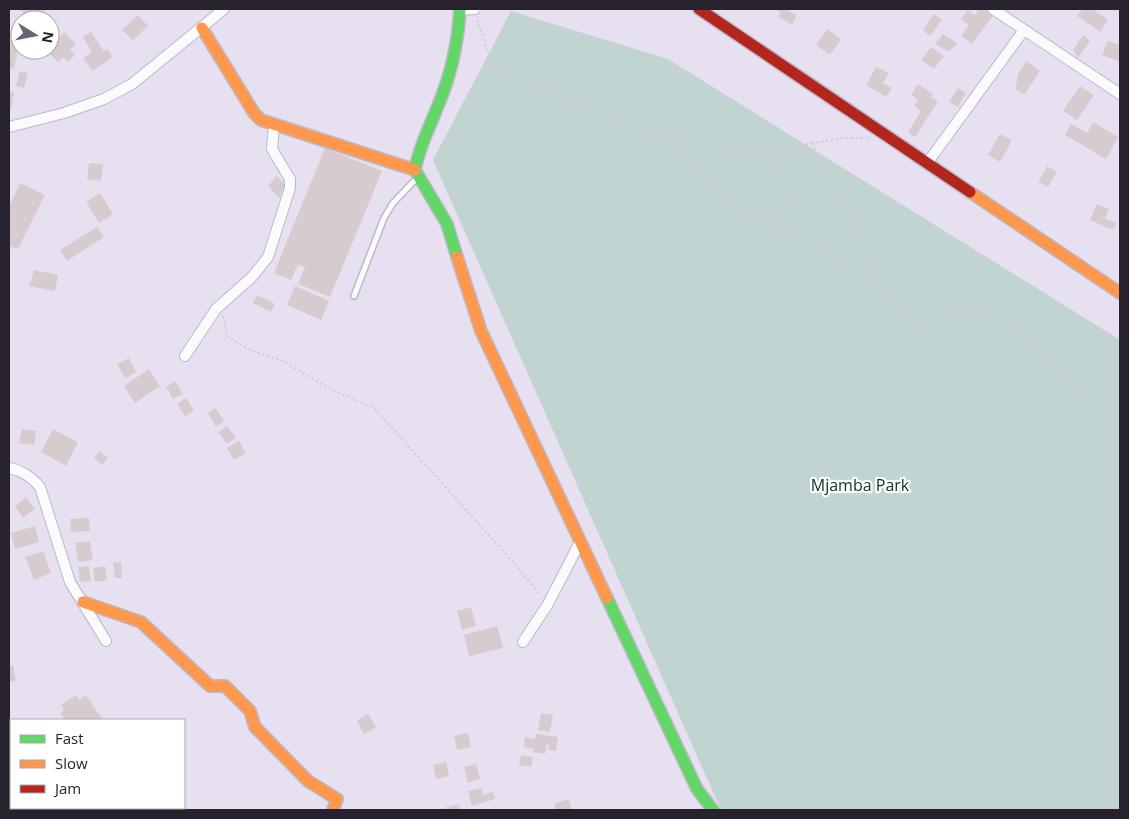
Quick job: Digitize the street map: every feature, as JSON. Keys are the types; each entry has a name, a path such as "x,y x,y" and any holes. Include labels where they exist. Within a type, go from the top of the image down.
{"street":[{"path":"9,126 64,113 104,99 132,84 224,9"},
{"path":"416,174 420,143 448,80 458,36 460,9 474,9"},
{"path":"700,9 824,95 928,162 1120,293"},
{"path":"994,9 1120,94"},
{"path":"202,28 254,113 261,120 274,126 290,128 416,174 439,209 447,224 481,331 697,789 713,810"},
{"path":"928,162 1024,30"},
{"path":"185,356 221,304 252,277 268,258 288,198 290,179 272,149 274,126"},
{"path":"9,468 19,470 40,487 70,582 106,641"},
{"path":"523,642 547,604 580,542"},
{"path":"83,602 141,622 210,686 225,686 250,711 255,727 301,774 337,799 333,810"}],"lane":[{"path":"354,296 384,218 392,203 416,174"}],"path":[{"path":"474,9 496,73 547,90 676,148 690,160 704,183 712,186 744,212 776,228 818,243 913,321 930,323 953,319 968,307 1024,333 1034,349 1057,366 1081,391 1120,416"},
{"path":"654,138 728,146 757,154 844,138 872,138"},
{"path":"813,143 831,184 848,202 852,237 868,258 870,286"},
{"path":"752,153 760,163 774,169 794,198 765,221"},
{"path":"221,304 227,336 250,350 285,362 328,388 374,408 514,563 547,604"}],"green space":[{"name":"Mjamba Park","path":"511,11 668,59 1120,340 1120,810 721,810 433,160"}],"building":[{"path":"19,9 46,9 45,10"},
{"path":"774,9 790,9 789,11 797,15 792,25 778,16 780,12"},
{"path":"979,9 986,9 994,14 972,44 961,36 969,25 961,19 968,10 975,15"},
{"path":"1082,9 1092,9 1108,20 1100,32 1077,16"},
{"path":"934,14 942,20 930,36 923,30"},
{"path":"138,15 148,26 133,40 122,30"},
{"path":"827,29 841,39 830,55 816,45"},
{"path":"64,32 76,44 70,50 75,55 68,62 63,57 60,60 60,37"},
{"path":"91,32 104,51 107,49 113,57 93,71 83,58 92,52 83,37"},
{"path":"943,34 957,43 949,52 935,44"},
{"path":"1083,35 1090,41 1078,58 1073,50"},
{"path":"9,40 10,60 16,60 14,69 9,68"},
{"path":"1108,41 1120,45 1120,62 1102,55"},
{"path":"931,47 944,56 934,69 921,60"},
{"path":"1026,61 1040,71 1024,95 1015,89 1019,72"},
{"path":"876,67 889,73 883,83 892,88 886,97 866,85"},
{"path":"20,71 28,73 24,88 16,86"},
{"path":"918,84 933,94 931,97 938,101 915,137 908,132 921,111 914,106 918,100 911,95"},
{"path":"1080,86 1094,95 1077,120 1063,111"},
{"path":"958,88 966,93 958,107 949,102"},
{"path":"9,91 14,92 11,110 9,109"},
{"path":"1093,122 1118,137 1106,159 1065,135 1071,124 1087,133"},
{"path":"1000,134 1012,140 1000,162 988,155"},
{"path":"325,148 382,171 330,297 298,284 305,267 298,264 291,280 274,273"},
{"path":"89,163 103,164 101,181 87,179"},
{"path":"1047,166 1057,172 1048,187 1038,182"},
{"path":"277,176 285,185 279,198 268,186"},
{"path":"20,183 45,195 18,249 9,246 9,207"},
{"path":"100,193 113,214 99,223 86,202"},
{"path":"1097,204 1109,209 1105,218 1116,223 1113,230 1090,220"},
{"path":"97,227 104,237 67,261 60,250"},
{"path":"34,270 58,275 55,291 29,286"},
{"path":"295,286 329,301 321,320 287,305"},
{"path":"257,295 275,304 271,312 253,303"},
{"path":"129,358 136,372 125,378 117,364"},
{"path":"149,369 160,386 135,403 124,386"},
{"path":"175,381 183,394 173,399 166,387"},
{"path":"186,398 194,411 185,416 177,404"},
{"path":"216,408 224,421 216,427 208,413"},
{"path":"227,426 236,438 227,444 218,432"},
{"path":"22,429 36,431 34,445 19,443"},
{"path":"53,429 78,442 66,466 41,452"},
{"path":"239,441 246,453 234,460 227,448"},
{"path":"99,451 108,458 102,465 94,458"},
{"path":"26,497 35,509 23,518 15,506"},
{"path":"89,518 90,531 71,532 70,519"},
{"path":"35,526 39,542 15,549 11,533"},
{"path":"90,541 93,560 78,562 75,543"},
{"path":"43,551 51,573 34,580 25,557"},
{"path":"121,562 122,578 115,578 113,563"},
{"path":"89,566 91,581 80,582 78,567"},
{"path":"105,566 107,580 95,582 93,568"},
{"path":"471,607 476,626 462,630 457,611"},
{"path":"497,626 503,648 469,656 464,635"},
{"path":"13,665 16,681 9,682 9,666"},
{"path":"76,695 79,700 86,695 102,719 64,719 60,713 64,710 61,705"},
{"path":"541,713 553,715 550,732 538,730"},
{"path":"368,714 376,727 364,734 357,721"},
{"path":"468,733 471,747 457,750 454,736"},
{"path":"536,734 558,737 556,751 548,750 549,744 547,743 545,754 533,752 534,749 524,747 525,737 535,739"},
{"path":"521,755 533,757 531,767 519,765"},
{"path":"446,762 449,776 436,779 433,765"},
{"path":"476,764 480,779 468,783 464,767"},
{"path":"481,788 483,795 493,792 495,799 472,806 468,791"},
{"path":"568,799 572,810 556,810 554,804"},
{"path":"459,804 460,810 447,810 446,807"}],"traffic: fast":[{"path":"457,257 447,224 415,170 450,72 456,47 460,9"},
{"path":"607,598 697,789 713,810"}],"traffic: slow":[{"path":"202,28 254,113 261,120 415,170"},
{"path":"970,192 1120,293"},
{"path":"457,257 481,331 607,598"},
{"path":"83,602 141,622 210,686 225,686 250,711 255,727 308,781 337,799 333,810"}],"traffic: jam":[{"path":"699,9 970,192"}]}
